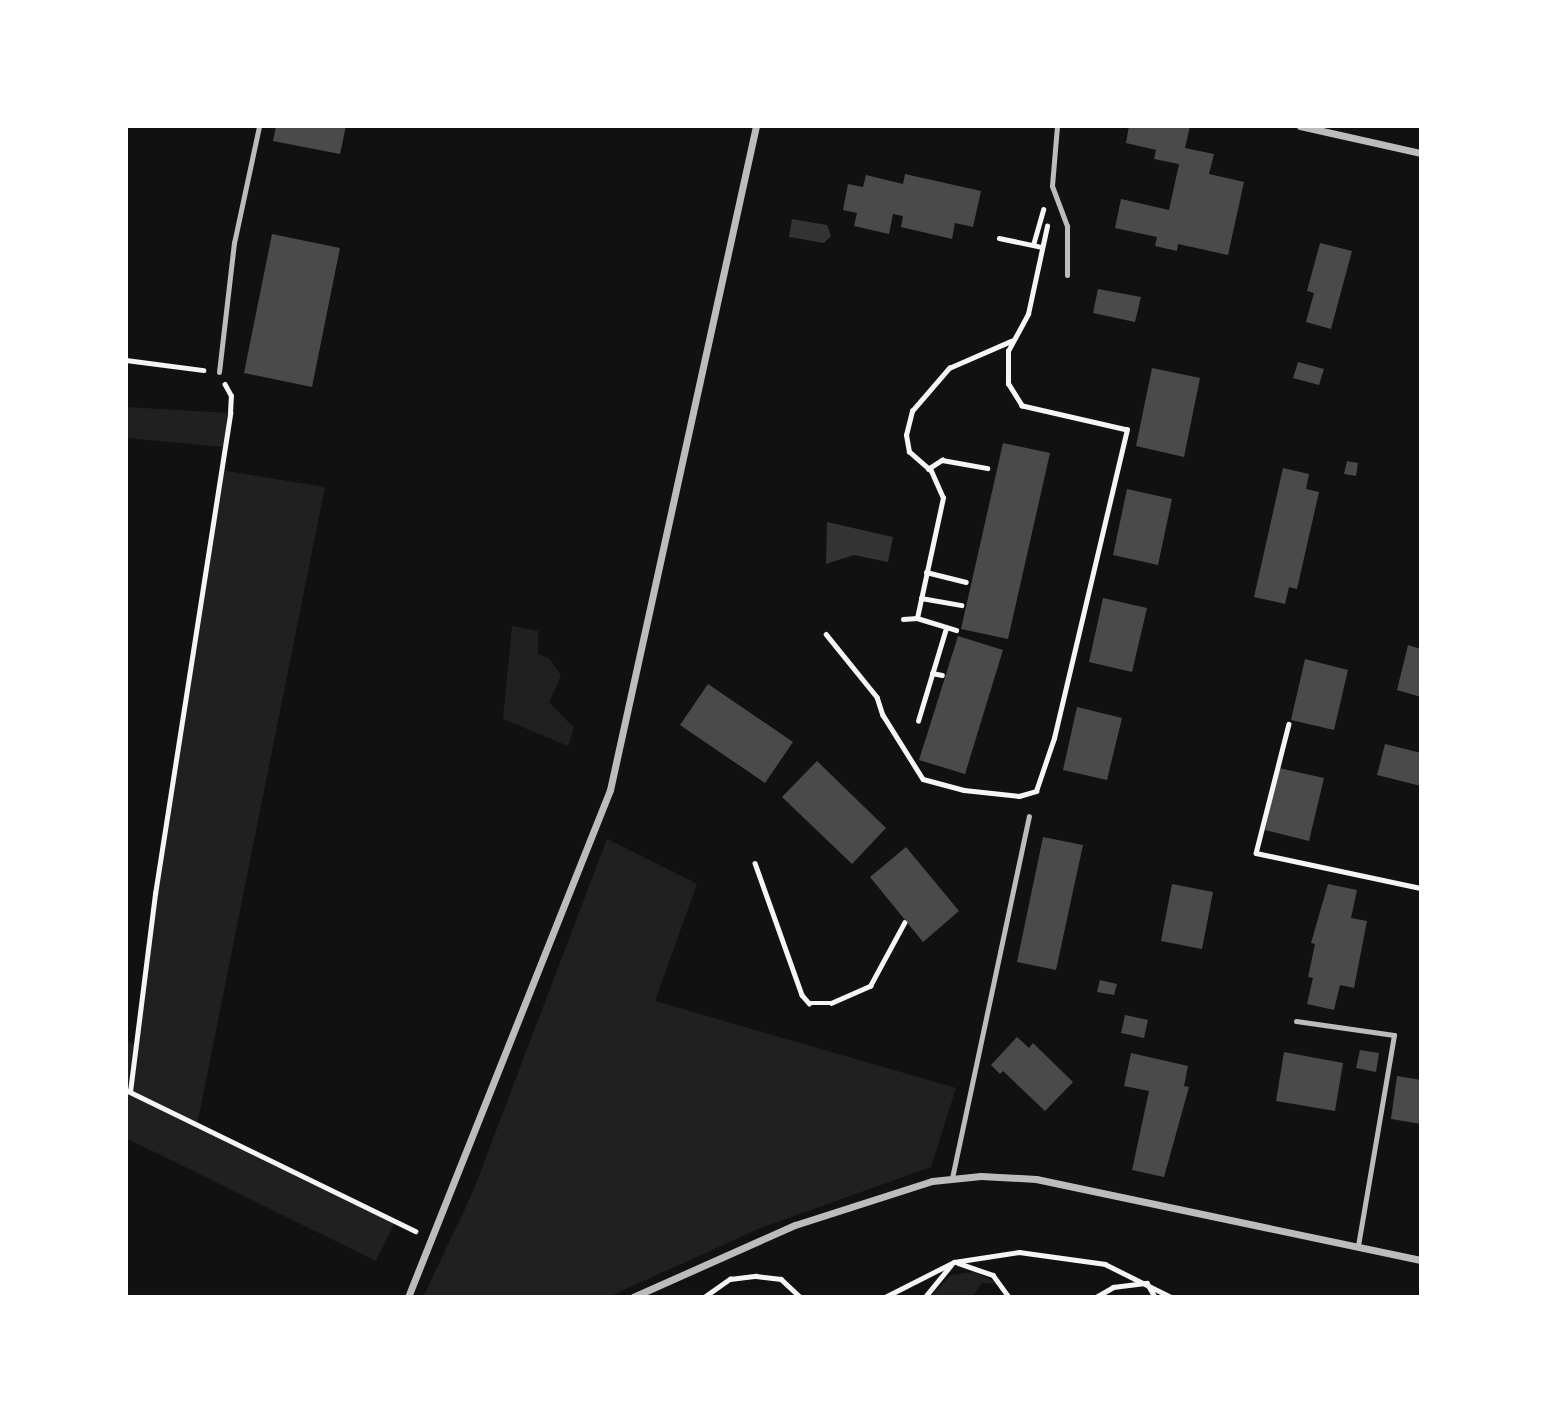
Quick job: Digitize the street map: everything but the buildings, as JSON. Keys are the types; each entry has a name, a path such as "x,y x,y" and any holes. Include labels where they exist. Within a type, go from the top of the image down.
{"street":[{"path":"408,1297 610,790 756,126"},
{"path":"1300,126 1421,153"},
{"path":"633,1297 796,1225 953,1178 1036,1179 1421,1260"}],"lane":[{"path":"219,372 234,243 259,126"},
{"path":"1057,126 1056,194 1067,226 1067,275"},
{"path":"953,1178 1029,816"},
{"path":"1296,1021 1394,1035 1358,1247"}],"path":[{"path":"825,634 877,697 883,716 923,779 964,790 1019,796 1037,791 1054,738 1126,430 1022,406 1008,384 1006,367 1012,340 1028,314 1056,194"},
{"path":"1033,245 1040,217"},
{"path":"999,238 1042,247"},
{"path":"916,618 943,498 928,469 913,457 907,444 907,423 919,397 949,368 1012,340"},
{"path":"126,360 219,372 231,396 155,894 128,1091 433,1239"},
{"path":"928,469 942,460 987,468"},
{"path":"926,572 966,582"},
{"path":"921,598 961,605"},
{"path":"903,619 916,618 956,630"},
{"path":"918,721 946,628"},
{"path":"932,673 942,675"},
{"path":"1289,724 1256,853 1421,888"},
{"path":"755,863 802,995 808,1003 831,1003 870,986 904,923"},
{"path":"885,1297 954,1262 998,1253 1062,1254 1105,1264 1171,1297"},
{"path":"925,1297 954,1262"},
{"path":"954,1262 993,1275 1009,1297"},
{"path":"704,1297 720,1283 741,1276 781,1279 800,1297"},
{"path":"1096,1297 1113,1287 1147,1283"},
{"path":"1147,1283 1155,1297"}],"shaded area":[{"path":"792,219 827,225 831,236 824,243 789,237"},
{"path":"126,407 230,413 224,447 126,438"},
{"path":"221,470 325,487 197,1125 395,1222 376,1261 126,1138 126,1041 134,1044"},
{"path":"827,522 893,537 888,562 854,555 826,564"},
{"path":"512,626 538,631 538,654 550,659 561,676 549,702 574,728 568,746 503,719"},
{"path":"607,839 697,884 655,1001 956,1088 931,1167 763,1227 608,1297 423,1297 472,1194"},
{"path":"974,1272 1000,1284 982,1283 972,1297 930,1297 951,1275"}]}
